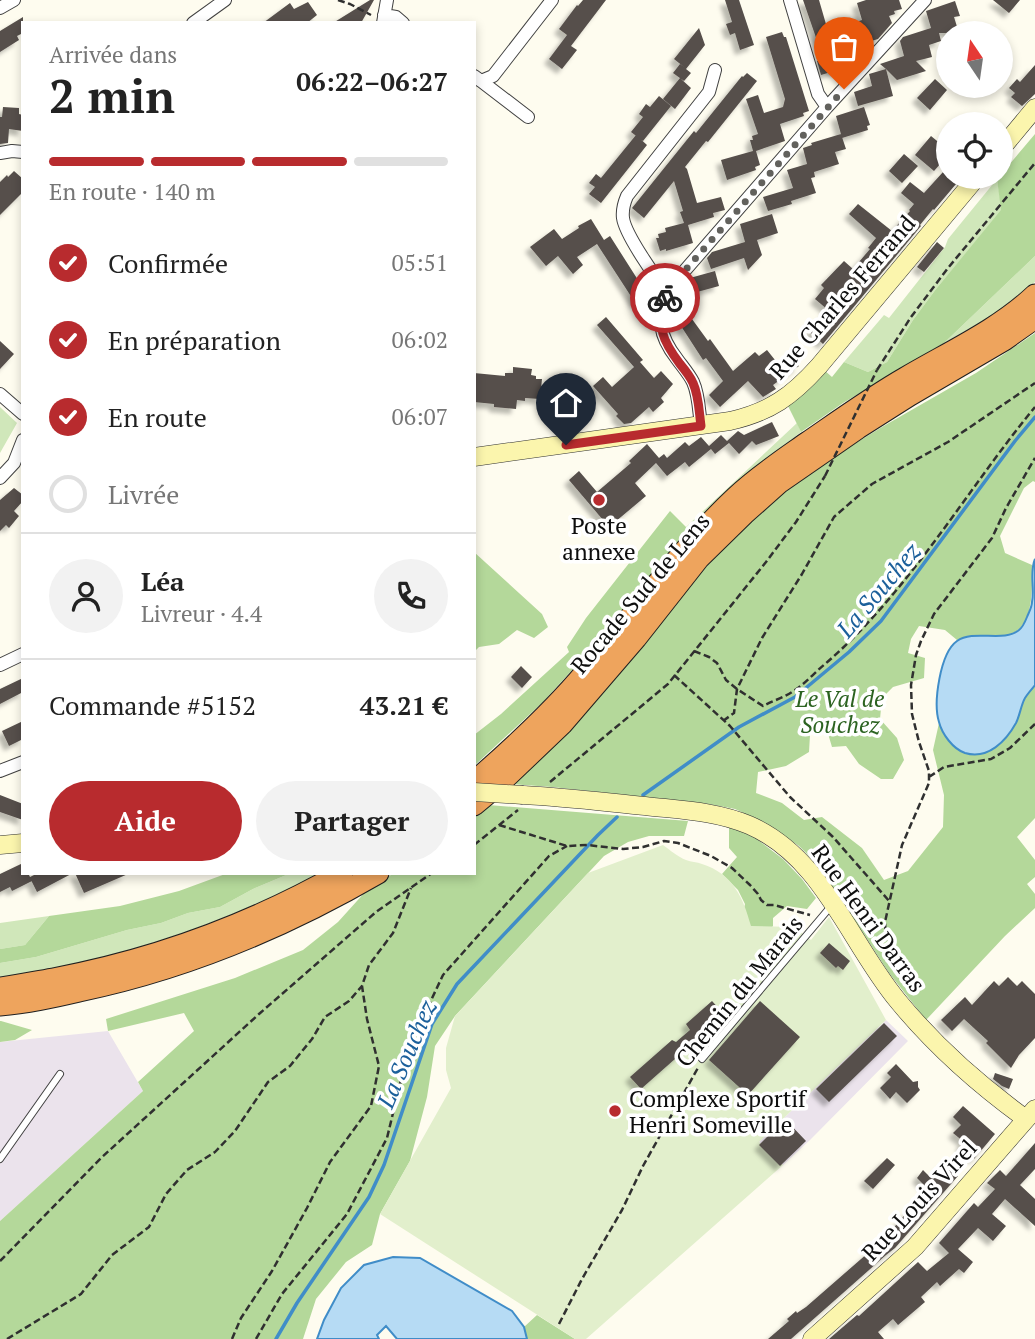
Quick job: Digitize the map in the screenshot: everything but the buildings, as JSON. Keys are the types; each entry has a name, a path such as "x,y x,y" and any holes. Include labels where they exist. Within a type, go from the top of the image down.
{"highway":[{"name":"Rocade Sud de Lens","path":"476,780 566,694 687,548 736,497 847,415 984,332 1035,295"},
{"name":"Rocade Sud de Lens","path":"476,803 562,724 602,679 699,558 780,482 858,428 1004,340 1035,318"},
{"path":"0,988 80,974 177,947 244,922 338,875"},
{"path":"0,1005 109,985 176,966 242,941 309,911 374,875"}],"street":[{"path":"0,8 14,0"},
{"path":"196,21 225,0"},
{"path":"387,0 383,20 396,17 401,21"},
{"path":"478,79 494,76 552,0"},
{"path":"790,0 818,94 827,107"},
{"path":"701,426 691,378 669,349 662,332 661,314 667,291 827,107 925,0"},
{"path":"667,291 625,227 623,204 626,196 709,92 715,70"},
{"path":"478,79 528,117"},
{"path":"1013,135 1035,108"},
{"path":"0,153 21,152"},
{"name":"Rue Charles Ferrand","path":"476,457 701,426 739,419 766,410 802,386 968,189"},
{"path":"0,394 21,412"},
{"path":"0,478 18,467"},
{"path":"0,666 21,655"},
{"path":"0,771 21,763"},
{"name":"Rue Henri Darras","path":"476,792 703,812 751,825 798,857 814,876 897,1000 948,1055 1031,1114"},
{"path":"0,845 21,843"},
{"name":"Rue Louis Virel","path":"812,1339 915,1247 1031,1114"}],"lane":[{"name":"Chemin du Marais","path":"702,1059 833,904"},
{"path":"0,1159 60,1074"}],"path":[{"path":"338,0 383,20"},
{"path":"476,843 530,795 570,766 668,684 796,522 825,476 877,370 911,317 1035,163"},
{"path":"723,721 734,713 737,689 762,638 834,517 872,484 948,442 1035,383"},
{"path":"694,651 717,663 726,680 763,706 793,692 876,616 1035,407"},
{"path":"870,963 883,950 886,941 885,922 902,845 927,790 927,765 915,728 911,700 913,670 920,641 939,607 992,538 1035,458"},
{"path":"674,675 730,726 790,797 833,837 890,902"},
{"path":"929,777 944,767 991,759 1010,748 1035,724"},
{"path":"499,825 567,846"},
{"path":"256,1339 282,1294 347,1214 387,1138 409,1047 443,975 549,856 567,846 580,844 630,849 664,841 678,843 732,868 766,905 820,918"},
{"path":"0,1261 101,1158 268,1006 376,912 429,875"},
{"path":"7,1339 81,1294 112,1255 149,1227 166,1194 187,1170 215,1152 235,1131 268,1082 290,1066 326,1017 349,1001 362,986 369,965 393,933 411,888"},
{"path":"232,1339 307,1208 330,1162 371,1106 379,1066 362,986"},
{"name":"Chemin du Marais","path":"559,1324 702,1059"}],"shaded area":[{"path":"886,1020 908,1041 783,1165 759,1142"},
{"path":"108,1031 143,1091 0,1221 0,1042"}],"green space":[{"path":"1035,134 1035,256 944,343 843,403 801,432 788,406 807,390 824,370 832,377 844,362 868,372 887,362 936,289 1001,210 998,189 1013,189 1013,160"},
{"path":"989,189 999,189 1002,210 936,289 887,362 868,372 844,362 884,315 889,318 945,247 948,239"},
{"path":"1035,256 1035,282 993,315 944,343"},
{"name":"Le Val de Souchez","path":"1035,333 1035,482 1024,488 1000,536 1005,553 1032,565 1030,607 1022,625 1015,632 1006,635 981,635 957,640 945,630 919,626 911,639 908,653 925,658 924,678 893,687 882,698 880,719 897,738 904,760 893,779 881,779 859,764 846,746 832,747 826,727 810,735 809,752 786,766 758,772 756,793 782,803 804,820 822,817 862,848 884,880 908,871 943,827 944,795 933,750 939,723 950,742 972,755 984,753 994,749 1017,721 1024,700 1035,685 1035,818 1017,837 1035,860 1035,877 1027,884 1035,894 1035,908 926,1020 889,973 820,867 799,846 767,824 735,809 709,804 510,784 568,730 611,684 726,544 781,493 823,463 976,373"},
{"path":"0,407 17,423 0,453"},
{"path":"797,423 801,432 763,462 688,532 686,527"},
{"path":"670,511 688,532 543,702 476,764 476,733 569,652 567,647 586,618"},
{"path":"476,554 542,614 548,627 534,638 517,630 499,644 479,647 476,650"},
{"path":"488,805 688,821 684,836 649,836 628,842 604,856 455,1016 435,1046 427,1097 410,1161 380,1214 372,1245 346,1262 316,1299 303,1339 0,1339 0,1221 143,1091 138,1082 194,1031 184,1013 108,1031 106,1019 235,978 303,950 338,922 366,891 391,875 476,875 476,814"},
{"path":"729,827 753,836 783,859 816,898 807,909 787,906 773,918 773,926 726,986 745,904 738,890 722,874 737,857 729,848"},
{"name":"Complexe Sportif Henri Someville","path":"663,845 683,859 713,868 729,880 740,896 751,926 794,927 811,940 829,917 886,1020 759,1142 783,1165 586,1339 575,1339 380,1214 451,1088 446,1070 446,1048 455,1016 588,873"},
{"path":"223,875 286,875 220,907 188,913 36,957 0,963 0,949 25,945 49,916 120,906 179,891"},
{"path":"286,875 316,875 244,910 164,939 83,962 0,977 0,963 36,957 188,913 220,907"},
{"path":"49,916 25,945 0,949 0,923"},
{"path":"0,1021 32,1030 15,1040 0,1042"},
{"path":"537,1315 575,1339 527,1339 524,1327"}],"water":[{"path":"1035,559 1035,685 1025,698 1016,723 1002,742 981,754 965,753 949,740 939,722 937,703 942,667 951,647 957,641 972,636 1005,636 1022,627 1032,604 1032,570"},
{"path":"393,1257 420,1258 512,1311 524,1327 527,1339 397,1339 386,1326 377,1335 379,1339 317,1339 341,1288 364,1265"}],"waterway":[{"name":"La Souchez","path":"643,795 739,727 795,697 849,652 881,621 1035,417"},
{"name":"La Souchez","path":"276,1339 297,1303 369,1197 384,1165 432,1024 457,984 617,817"}],"way so far":[{"path":"665,298 667,291 844,89"}],"place":[{"name":"Poste annexe","path":"599,500"},
{"name":"Complexe Sportif Henri Someville","path":"615,1111"}],"route":[{"path":"566,445 701,426 691,378 669,349 662,332 661,314 665,298"}]}
